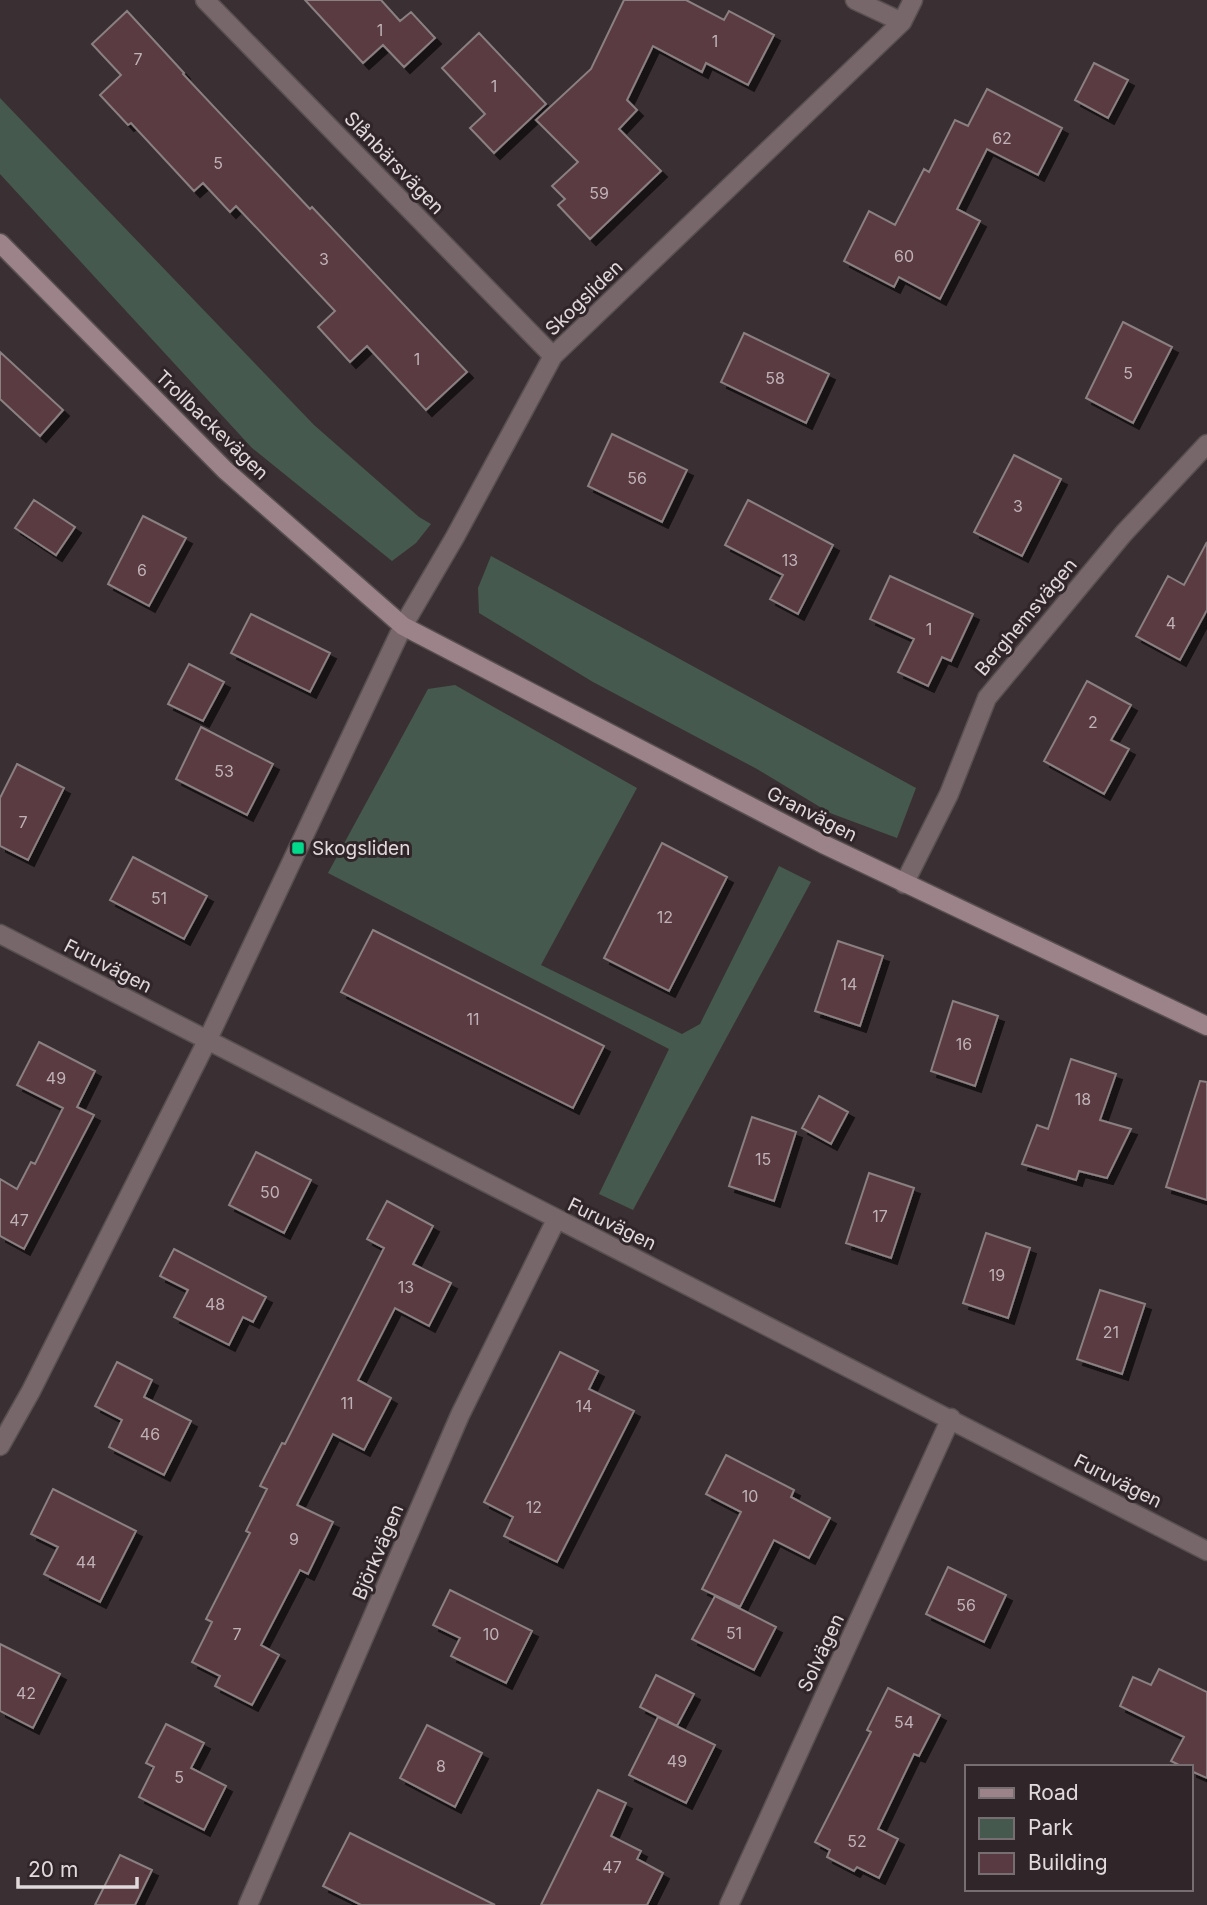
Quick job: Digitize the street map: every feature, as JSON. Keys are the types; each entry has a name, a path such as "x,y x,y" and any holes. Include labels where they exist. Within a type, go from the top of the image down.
{"street":[{"name":"Slånbärsvägen","path":"205,0 553,356"},
{"path":"855,0 902,22"},
{"name":"Skogsliden","path":"0,1446 31,1391 207,1041 403,626 455,537 553,356 902,22 914,0"},
{"name":"Trollbackevägen","path":"3,253 225,470 403,626"},
{"name":"Berghemsvägen","path":"904,884 949,794 986,698 1124,533 1207,444"},
{"name":"Granvägen","path":"403,626 823,845 1207,1027"},
{"name":"Furuvägen","path":"0,934 1207,1550"},
{"name":"Björkvägen","path":"248,1905 460,1415 556,1220"},
{"name":"Solvägen","path":"729,1905 951,1418"}],"green space":[{"path":"0,98 314,425 419,517 431,524 416,543 392,561 252,448 0,174"},
{"path":"491,556 916,788 897,838 830,813 757,769 593,682 479,613 478,588"},
{"path":"455,685 637,788 541,965 682,1034 700,1024 779,866 811,882 633,1210 599,1194 669,1049 328,873 428,689"}],"building":[{"path":"305,0 381,0 400,21 411,12 435,38 404,67 383,45 363,63"},
{"path":"624,0 686,0 724,20 729,11 774,35 748,85 706,63 702,72 653,46 627,100 637,110 619,129 661,171 590,239 558,205 565,199 552,186 578,162 536,120 591,69"},
{"path":"127,11 310,209 312,207 467,372 426,410 367,346 350,362 318,327 335,311 236,206 230,212 203,183 194,191 131,123 128,125 100,95 121,75 92,44"},
{"path":"479,33 546,104 494,153 470,128 485,114 442,68"},
{"path":"1094,63 1128,80 1108,118 1075,100"},
{"path":"987,89 1062,128 1038,175 987,149 957,209 980,221 940,299 899,277 894,287 844,261 869,211 895,225 924,169 929,172 955,120 968,126"},
{"path":"1123,322 1172,347 1133,423 1086,398"},
{"path":"744,333 829,374 806,423 721,382"},
{"path":"0,352 63,410 40,436 0,399"},
{"path":"612,434 687,470 662,522 588,486"},
{"path":"1014,455 1061,479 1022,556 974,532"},
{"path":"34,500 75,527 56,555 15,528"},
{"path":"748,500 833,545 798,614 770,599 783,575 725,545"},
{"path":"143,516 186,538 149,606 108,584"},
{"path":"1207,542 1207,610 1180,660 1136,636 1168,576 1184,585"},
{"path":"890,576 973,614 951,661 942,657 928,686 898,672 914,639 870,619"},
{"path":"251,614 330,653 310,692 231,653"},
{"path":"189,664 224,682 203,721 168,704"},
{"path":"1087,681 1131,705 1111,740 1129,749 1104,794 1044,761"},
{"path":"201,727 273,764 247,815 176,779"},
{"path":"17,764 64,788 28,860 0,846 0,798"},
{"path":"662,843 727,877 669,991 604,958"},
{"path":"133,857 207,896 184,939 110,900"},
{"path":"373,930 604,1046 573,1108 341,992"},
{"path":"838,941 883,956 860,1026 815,1011"},
{"path":"953,1001 998,1016 975,1086 931,1071"},
{"path":"39,1042 95,1071 77,1107 94,1115 24,1249 0,1236 0,1179 17,1189 31,1162 35,1164 63,1108 17,1085"},
{"path":"1071,1059 1116,1074 1100,1120 1131,1129 1107,1178 1079,1171 1076,1180 1022,1164 1037,1125 1048,1129"},
{"path":"1200,1081 1207,1082 1207,1200 1166,1187"},
{"path":"819,1096 848,1112 831,1144 802,1128"},
{"path":"752,1117 796,1132 774,1201 729,1186"},
{"path":"256,1152 311,1180 284,1233 229,1205"},
{"path":"869,1173 914,1188 891,1258 846,1243"},
{"path":"387,1201 433,1226 413,1264 451,1283 429,1326 395,1308 358,1380 391,1398 364,1450 333,1434 297,1505 333,1522 308,1574 300,1570 261,1645 279,1655 252,1705 215,1686 220,1676 192,1662 212,1622 206,1619 250,1533 246,1531 267,1489 260,1486 282,1443 285,1444 384,1248 367,1239"},
{"path":"986,1233 1030,1248 1008,1318 963,1303"},
{"path":"174,1249 266,1297 253,1322 243,1317 229,1345 174,1317 188,1290 160,1276"},
{"path":"1100,1290 1145,1304 1122,1374 1077,1359"},
{"path":"560,1352 598,1371 589,1389 634,1411 557,1562 504,1536 513,1517 484,1502"},
{"path":"117,1362 152,1380 144,1397 191,1421 164,1475 109,1447 122,1420 95,1406"},
{"path":"726,1455 794,1490 791,1497 830,1518 809,1558 774,1540 740,1607 702,1589 741,1512 706,1494"},
{"path":"53,1489 136,1531 100,1602 44,1574 58,1547 31,1534"},
{"path":"948,1567 1006,1595 984,1642 926,1614"},
{"path":"450,1590 532,1631 506,1683 451,1656 460,1638 433,1625"},
{"path":"715,1596 776,1627 754,1670 692,1639"},
{"path":"0,1644 60,1674 33,1728 0,1711"},
{"path":"1159,1669 1207,1692 1207,1778 1193,1772 1193,1765 1179,1765 1171,1761 1184,1737 1120,1706 1133,1677 1151,1685"},
{"path":"656,1675 694,1694 677,1726 640,1707"},
{"path":"888,1688 940,1715 919,1756 914,1754 878,1829 898,1839 879,1878 857,1867 854,1871 827,1857 830,1850 815,1842 871,1732 867,1730"},
{"path":"658,1717 715,1745 686,1803 629,1775"},
{"path":"166,1724 204,1743 191,1768 226,1786 204,1830 139,1797 154,1767 146,1763"},
{"path":"427,1725 482,1753 455,1807 400,1778"},
{"path":"598,1790 626,1803 611,1836 641,1851 637,1859 663,1873 647,1905 541,1905"},
{"path":"350,1833 495,1905 361,1905 323,1886"},
{"path":"120,1855 152,1870 135,1905 95,1905"}],"place":[{"name":"Skogsliden","path":"298,848"}]}
